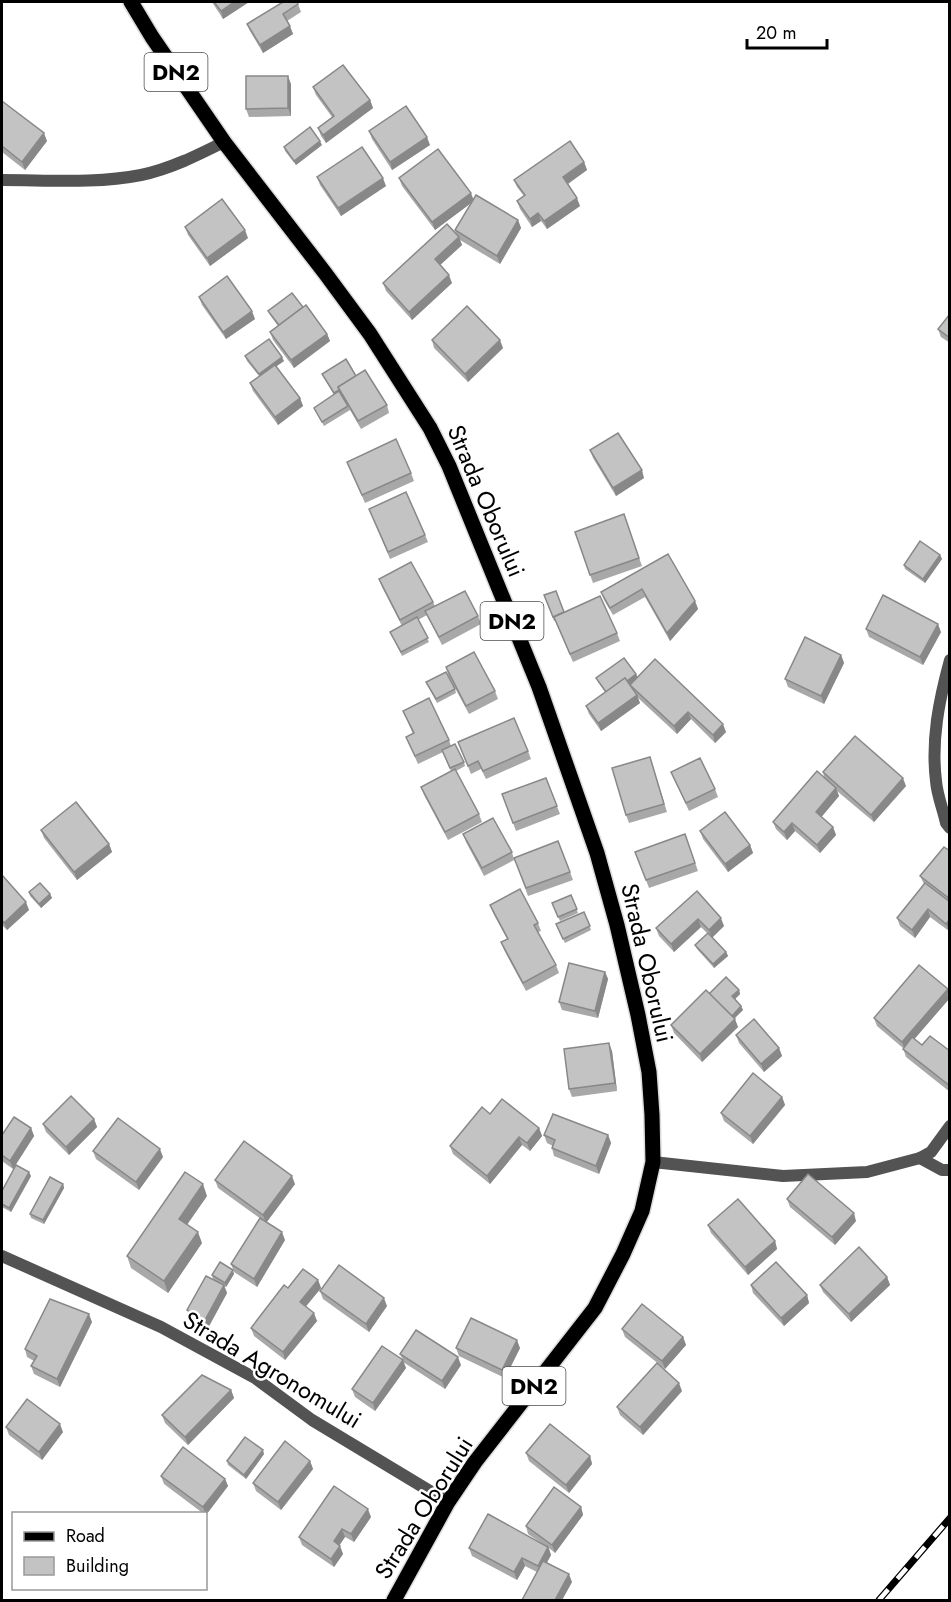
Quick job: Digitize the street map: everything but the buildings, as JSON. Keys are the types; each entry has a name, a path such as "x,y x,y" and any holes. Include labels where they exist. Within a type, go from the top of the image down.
{"main road":[{"name":"Strada Oborului","path":"131,2 152,37 224,142 370,334 430,428 449,466 539,687 597,853 617,925 645,1049 652,1115 653,1162 642,1211 595,1308 475,1462 448,1502 394,1600"}],"street":[{"path":"2,180 92,181 142,175 180,163 224,142"},
{"path":"950,660 938,702 935,740 936,782 946,823 950,828"},
{"path":"653,1162 783,1176 867,1172 920,1158 931,1152 950,1126"},
{"path":"920,1158 942,1170 950,1170"},
{"name":"Strada Agronomului","path":"2,1256 161,1327 255,1378 312,1420 448,1502"}],"railway":[{"path":"879,1600 950,1518"}]}
